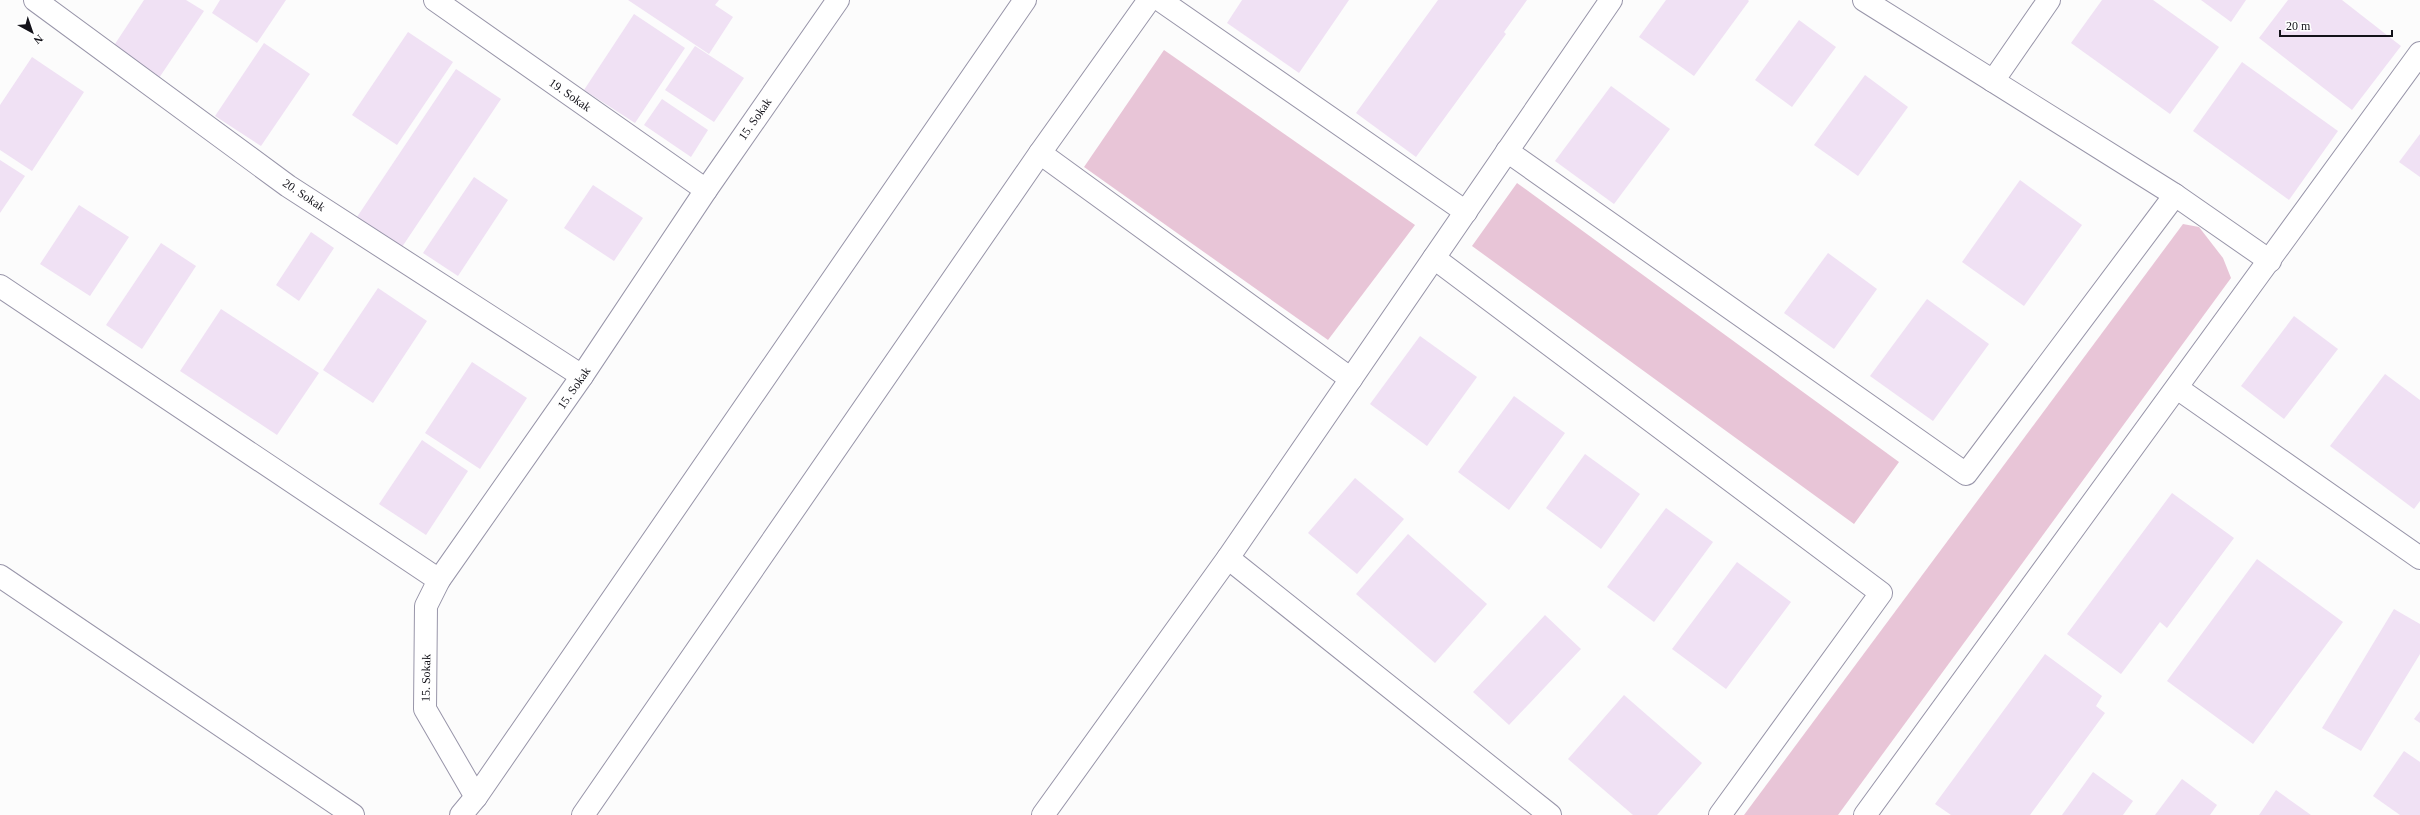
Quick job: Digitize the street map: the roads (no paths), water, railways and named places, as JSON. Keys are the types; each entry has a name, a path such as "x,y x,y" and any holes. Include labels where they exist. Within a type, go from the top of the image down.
{"street":[{"name":"20. Sokak","path":"35,0 288,186 582,376"},
{"name":"19. Sokak","path":"435,0 706,190"},
{"name":"15. Sokak","path":"476,797 425,709 426,606 439,580 582,376 706,190 838,0"},
{"path":"461,815 476,797 1025,0"},
{"path":"589,813 1040,153 1149,0"},
{"path":"1160,0 1466,212"},
{"path":"1043,815 1228,558 1611,0"},
{"path":"1864,0 2175,195 2270,261"},
{"path":"1993,81 2049,0"},
{"path":"1864,815 2270,261 2420,53"},
{"path":"1507,151 1966,474 2175,195"},
{"path":"1040,153 1351,379"},
{"path":"1434,258 1881,593 1720,815"},
{"path":"0,286 439,580"},
{"path":"2177,388 2420,558"},
{"path":"1228,558 1550,815"},
{"path":"0,576 353,815"}]}
